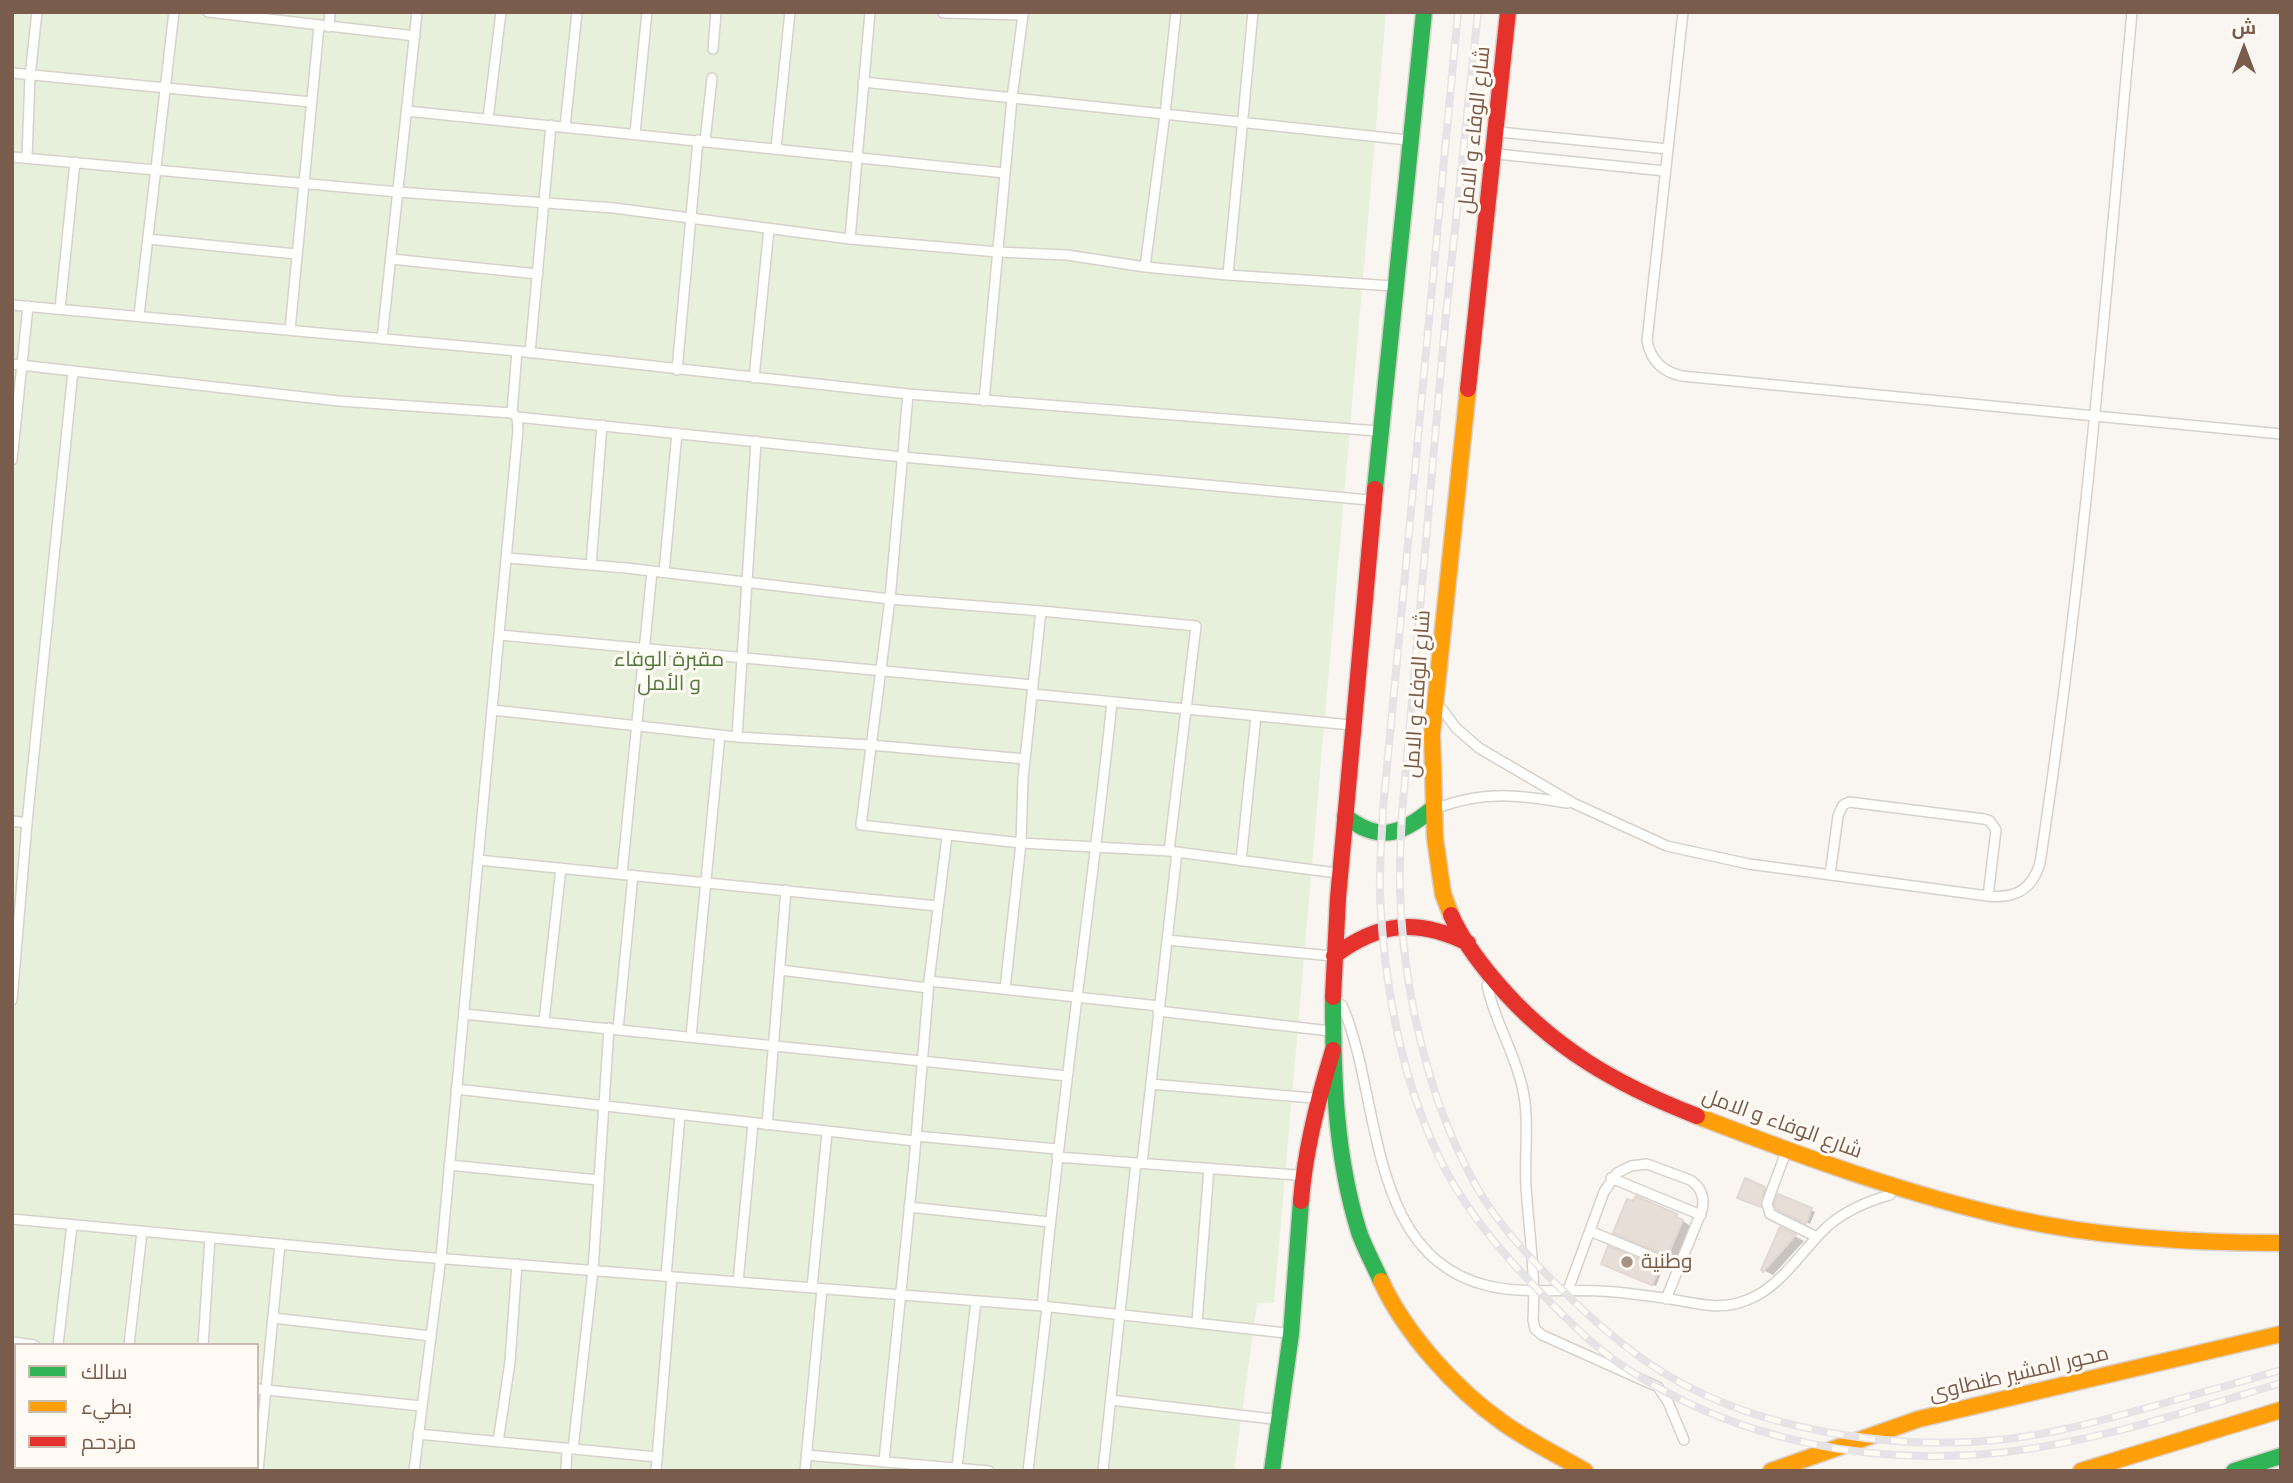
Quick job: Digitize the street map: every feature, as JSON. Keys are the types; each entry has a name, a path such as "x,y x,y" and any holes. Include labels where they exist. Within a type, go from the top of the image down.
{"main road":[{"path":"1424,12 1374,501 1340,874 1332,1031 1339,1135 1351,1209 1373,1269 1392,1306 1425,1352 1477,1404 1506,1426 1585,1471"},
{"name":"شارع الوفاء و الامل","path":"1508,12 1435,695 1431,769 1432,809 1445,900 1468,943 1501,989 1534,1023 1588,1064 1640,1093 1787,1150 1909,1192 2008,1217 2071,1228 2161,1238 2281,1243"},
{"path":"1345,816 1371,832 1391,834 1411,827 1432,809"},
{"path":"1334,956 1363,936 1398,926 1427,927 1455,935 1468,943"},
{"path":"1272,1471 1291,1334 1303,1175 1318,1098 1333,1050"},
{"name":"محور المشير طنطاوى","path":"1771,1471 1919,1419 2281,1334"},
{"path":"2081,1471 2281,1409"},
{"path":"2234,1471 2281,1456"}],"lane":[{"path":"27,158 30,76 37,12"},
{"path":"139,315 174,12"},
{"path":"208,12 415,36"},
{"path":"290,330 311,102 324,27 330,12"},
{"path":"382,339 417,12"},
{"path":"488,119 501,12"},
{"path":"565,127 577,12"},
{"path":"635,133 648,12"},
{"path":"713,49 716,12"},
{"path":"776,148 790,12"},
{"path":"850,239 870,12"},
{"path":"942,12 1024,14 1012,98 985,401"},
{"path":"1144,267 1166,114 1176,12"},
{"path":"1228,275 1252,12"},
{"path":"1683,12 1647,341 1653,358 1665,371 1682,376 2281,434"},
{"path":"1435,695 1447,717 1466,738 1573,803 1667,846 1749,864 1988,896 2015,895 2028,888 2040,863 2056,761 2095,416 2132,12"},
{"path":"12,73 311,102"},
{"path":"677,370 689,217 712,78"},
{"path":"863,82 1411,140"},
{"path":"407,111 1005,173"},
{"path":"530,353 551,125"},
{"path":"1496,131 1668,149"},
{"path":"1494,153 1665,171"},
{"path":"12,157 689,217 850,239 1067,256 1228,275 1396,286"},
{"path":"60,309 75,162"},
{"path":"754,378 769,229"},
{"path":"148,239 296,254"},
{"path":"391,260 538,275"},
{"path":"12,305 517,351 908,394 1381,431"},
{"path":"12,460 28,306"},
{"path":"414,1471 441,1257 508,558 517,452 517,351"},
{"path":"12,364 339,401 515,415 902,457 1374,501"},
{"path":"12,1000 27,823 73,371"},
{"path":"908,394 890,599 861,825 1021,844 1173,852 1340,874"},
{"path":"591,565 602,425"},
{"path":"664,572 677,433"},
{"path":"737,737 756,441"},
{"path":"508,558 664,572 890,599 1196,626 1186,709 1167,940 1103,1471"},
{"path":"566,1471 593,1270 603,1106 614,1028 652,571"},
{"path":"1005,989 1021,844 1025,759 1041,611"},
{"path":"500,635 881,669 1112,702 1353,726"},
{"path":"1028,1471 1057,1153 1097,848 1112,702"},
{"path":"493,710 737,737 871,745 1025,759"},
{"path":"1241,861 1256,716"},
{"path":"691,1036 720,735"},
{"path":"1432,809 1472,797 1493,795 1534,796 1573,803"},
{"path":"1830,875 1839,809 1849,802 1984,819 1990,821 1996,830 1988,896"},
{"path":"12,821 27,823"},
{"path":"884,1461 929,985 947,836"},
{"path":"478,860 937,906"},
{"path":"544,1021 561,868"},
{"path":"767,1125 786,890"},
{"path":"1167,940 1334,956"},
{"path":"1484,966 1493,1010 1516,1063 1523,1090 1526,1189 1535,1289 1533,1320 1538,1333 1658,1387 1668,1402 1684,1440"},
{"path":"780,970 1078,997 1332,1031"},
{"path":"1333,987 1355,1038 1376,1137 1398,1206 1409,1228 1429,1254 1456,1273 1486,1285 1503,1289 1568,1290 1666,1298 1720,1306 1751,1299 1777,1280 1829,1225 1858,1206 1875,1199 1909,1192"},
{"path":"464,1014 923,1059 1067,1076"},
{"path":"1150,1084 1318,1098"},
{"path":"456,1089 827,1132 1139,1163 1303,1175"},
{"path":"656,1471 680,1115"},
{"path":"738,1282 753,1124"},
{"path":"805,1471 827,1132"},
{"path":"1787,1150 1767,1209 1773,1216 1817,1237"},
{"path":"1568,1290 1611,1178 1624,1168 1639,1164 1655,1166 1690,1180 1696,1184 1703,1196 1701,1215 1666,1298"},
{"path":"449,1165 598,1180"},
{"path":"1197,1322 1209,1168"},
{"path":"1611,1178 1701,1215"},
{"path":"909,1207 1050,1222"},
{"path":"12,1219 396,1255 1044,1306 1291,1334"},
{"path":"58,1343 72,1225"},
{"path":"1590,1231 1679,1268"},
{"path":"129,1343 142,1232"},
{"path":"203,1343 210,1238"},
{"path":"259,1422 280,1244"},
{"path":"498,1442 510,1362 517,1264"},
{"path":"952,1468 976,1301"},
{"path":"273,1318 431,1336"},
{"path":"261,1390 421,1406"},
{"path":"1111,1400 1280,1420"},
{"path":"418,1434 657,1457"},
{"path":"806,1455 989,1471"}],"green space":[{"name":"مقبرة الوفاء و الأمل","path":"12,12 1386,12 1274,1303 1257,1303 1234,1471 12,1471"}],"building":[{"path":"1745,1178 1765,1187 1761,1207 1737,1198"},
{"path":"1778,1194 1812,1208 1806,1224 1776,1209 1774,1203"},
{"path":"1636,1196 1677,1214 1676,1217 1683,1220 1669,1253 1666,1252 1665,1255 1613,1233 1627,1199 1633,1201"},
{"path":"1780,1227 1796,1235 1763,1272 1761,1270"},
{"path":"1608,1246 1660,1268 1652,1285 1601,1264"}],"railway":[{"path":"1458,12 1383,809 1380,884 1385,961 1404,1059 1424,1123 1458,1192 1498,1247 1528,1280 1584,1335 1617,1362 1670,1394 1714,1414 1806,1443 1901,1455 1997,1453 2105,1434 2281,1383"},
{"path":"1478,12 1445,324 1402,813 1400,881 1406,966 1427,1065 1452,1136 1483,1198 1522,1249 1585,1312 1616,1339 1666,1374 1718,1401 1795,1425 1836,1434 1919,1442 1998,1440 2037,1435 2094,1422 2281,1370"}],"traffic: fast":[{"path":"1375,489 1424,12"},
{"path":"1345,816 1357,825 1379,833 1400,830 1432,809"},
{"path":"1333,997 1335,1086 1340,1145 1359,1232 1381,1281"},
{"path":"1272,1471 1291,1334 1301,1201"},
{"path":"2234,1471 2281,1456"}],"traffic: slow":[{"path":"1451,915 1443,894 1435,838 1432,734 1468,389"},
{"path":"1697,1116 1815,1160 1895,1186 2016,1219 2082,1231 2148,1238 2281,1243"},
{"path":"1381,1281 1417,1340 1449,1377 1484,1409 1512,1429 1585,1471"},
{"path":"1771,1471 1919,1419 2281,1334"},
{"path":"2081,1471 2281,1410"}],"traffic: jam":[{"path":"1468,389 1508,12"},
{"path":"1333,997 1338,898 1375,489"},
{"path":"1451,915 1483,967 1517,1005 1563,1045 1613,1077 1697,1116"},
{"path":"1334,956 1367,936 1399,927 1432,930 1468,943"},
{"path":"1301,1201 1313,1124 1333,1050"}],"place":[{"name":"وطنية","path":"1627,1262"}]}
